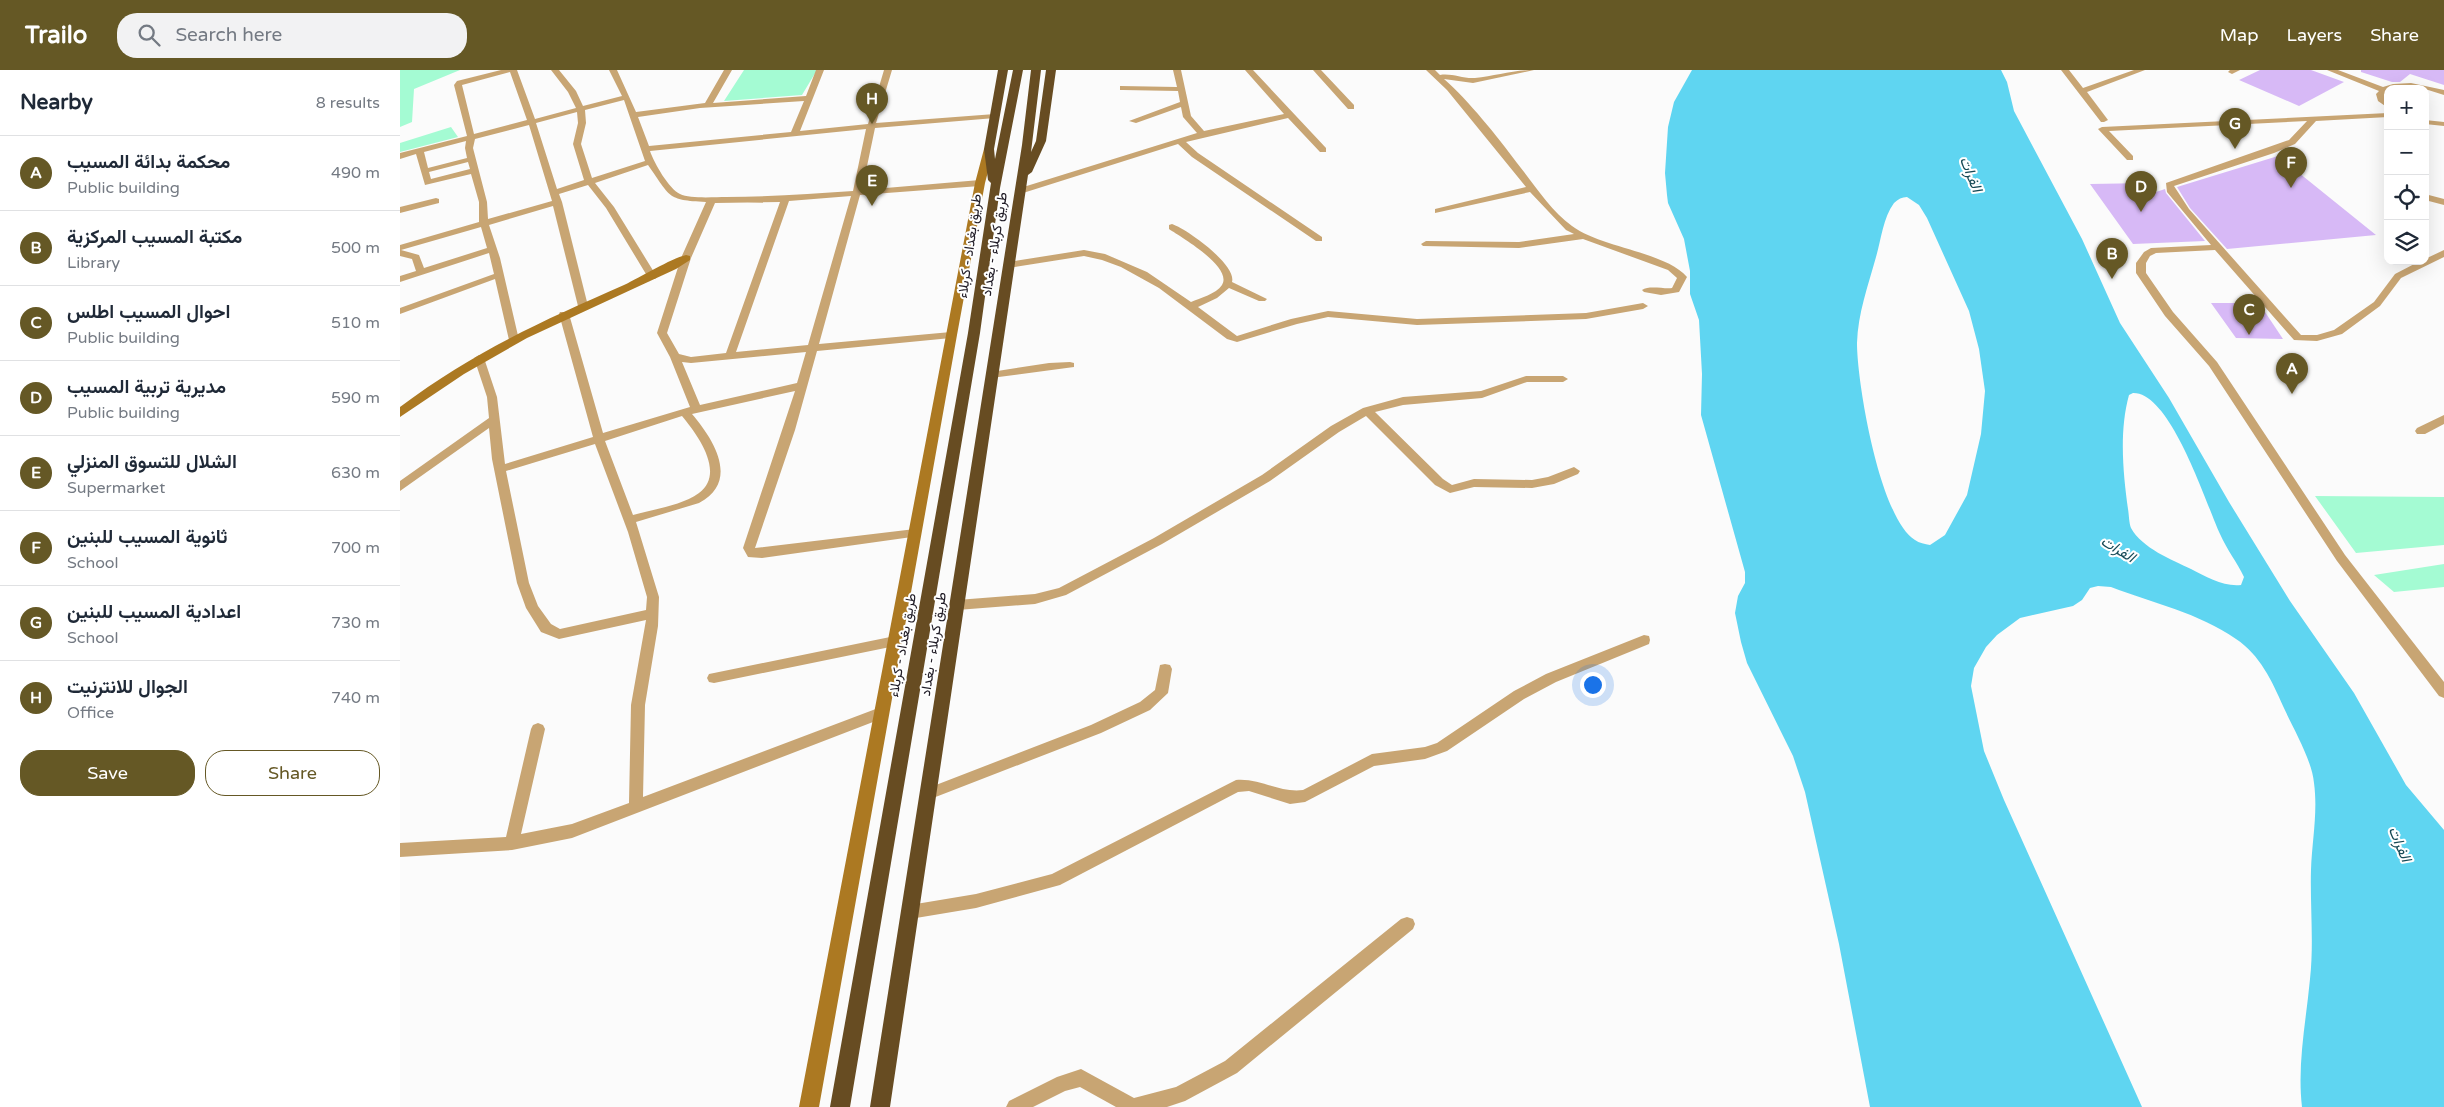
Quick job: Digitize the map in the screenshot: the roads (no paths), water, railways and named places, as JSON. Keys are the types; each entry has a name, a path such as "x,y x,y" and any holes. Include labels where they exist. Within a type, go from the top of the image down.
{"highway":[{"path":"989,149 1003,70"},
{"path":"1020,189 1041,141 1051,70"},
{"name":"طريق كربلاء - بغداد","path":"880,1107 1020,189 1036,72"},
{"name":"طريق بغداد - كربلاء","path":"840,1107 981,284 985,257 987,186 1018,73"},
{"path":"985,257 995,261 1009,261"},
{"path":"981,284 994,279 1006,281"}],"main road":[{"path":"809,1107 951,335 987,186 989,149"},
{"path":"400,413 479,358 564,314 652,277 686,258"}],"street":[{"path":"514,340 484,223 483,202 469,148 471,138 458,86 460,83 512,70 533,122 558,202 583,306"},
{"path":"555,70 572,91 580,109 582,123 577,144 589,181 610,207 652,277"},
{"path":"613,70 627,97 650,162 672,193 680,198 712,200 785,199 857,192 987,186"},
{"path":"707,106 728,70"},
{"path":"795,133 820,70"},
{"path":"888,70 871,126 857,192 789,430 749,548 752,554 914,533"},
{"path":"1177,70 1187,116 1202,134"},
{"path":"1249,70 1323,150"},
{"path":"1317,70 1351,106"},
{"path":"1430,70 1440,77 1551,212 1576,233 1671,268 1682,276 1676,290 1661,292 1647,290"},
{"path":"1440,77 1447,76 1473,81 1530,70"},
{"path":"2065,70 2104,120"},
{"path":"2083,91 2141,70"},
{"path":"2331,70 2347,72 2383,90 2403,86 2417,86 2444,93"},
{"path":"1123,88 1181,89"},
{"path":"2383,90 2380,94 2384,102"},
{"path":"400,156 627,97"},
{"path":"634,115 707,106 809,98"},
{"path":"1133,121 1184,103"},
{"path":"1020,189 1202,134 1290,115"},
{"path":"2130,158 2102,129 2384,115"},
{"path":"644,149 795,133 995,116"},
{"path":"2313,120 2292,142 2168,185 2181,204 2298,338 2317,338 2338,332 2377,304 2398,276 2444,253"},
{"path":"2429,122 2444,124"},
{"path":"1180,141 1195,155 1319,239"},
{"path":"419,151 428,183 475,170"},
{"path":"425,171 472,159"},
{"path":"554,193 650,162"},
{"path":"1438,211 1531,189"},
{"path":"2429,198 2444,202"},
{"path":"730,356 785,199"},
{"path":"697,410 675,357 662,333 686,258 712,200"},
{"path":"400,210 436,201"},
{"path":"400,248 558,202"},
{"path":"1172,227 1212,255 1230,277 1228,284 1219,292 1189,307"},
{"path":"1426,244 1519,245 1583,236"},
{"path":"2219,247 2154,250 2147,254 2141,263 2141,273 2170,314 2213,364 2341,558 2442,687"},
{"path":"400,279 492,249"},
{"path":"400,253 416,257 421,273"},
{"path":"1009,261 1084,253 1095,254 1142,274 1231,337 1237,339 1295,321 1328,314 1417,322 1586,316 1643,306"},
{"path":"400,311 462,287 499,276"},
{"path":"1228,284 1262,299"},
{"path":"564,314 599,440 646,568 652,597 652,614 638,704 636,807"},
{"path":"675,357 691,360 812,350 951,335"},
{"path":"479,358 492,397 500,469 523,584 532,608 546,628 559,634 652,614"},
{"path":"991,375 1049,366 1070,365"},
{"path":"956,605 1035,599 1062,592 1079,584 1266,478 1335,428 1367,411 1403,401 1482,394 1526,379 1563,379"},
{"path":"500,469 599,440 684,412 801,386"},
{"path":"1367,411 1439,482 1450,489 1474,483 1532,484 1550,481 1574,471"},
{"path":"629,520 704,495 713,485 716,468 711,452 695,424 684,412"},
{"path":"400,487 494,419"},
{"path":"2421,430 2444,419"},
{"path":"910,912 976,901 1055,880 1236,786 1249,786 1290,798 1305,796 1372,760 1425,753 1442,747 1519,696 1551,678 1644,640"},
{"path":"714,678 895,641"},
{"path":"928,794 1096,729 1145,706 1161,693 1165,670"},
{"path":"400,850 512,843 572,831 881,713"},
{"path":"512,843 538,729"},
{"path":"1015,1107 1062,1083 1081,1078 1133,1107 1179,1095 1231,1067 1407,924"}],"water":[{"name":"الفرات","path":"1692,70 2001,70 2007,82 2014,111 2082,239 2120,323 2169,398 2229,502 2290,601 2354,693 2406,785 2444,830 2444,1107 2302,1107 2301,1059 2311,966 2312,938 2311,870 2315,794 2310,764 2270,678 2259,661 2244,645 2222,630 2191,615 2111,587 2098,586 2090,588 2082,600 2073,606 2020,618 1997,635 1986,647 1974,668 1971,686 1984,751 2004,800 2142,1107 1870,1107 1839,944 1805,792 1793,756 1747,663 1735,613 1738,596 1745,583 1745,572 1701,415 1702,374 1699,320 1690,294 1690,271 1684,239 1668,203 1667,195 1665,173 1668,127 1674,102","holes":["1907,197 1919,205 1927,218 1969,311 1979,349 1985,391 1981,434 1967,495 1945,535 1930,545 1915,540 1902,527 1891,506 1873,449 1858,362 1859,321 1885,222 1894,203 1900,198","2133,393 2147,398 2161,410 2174,429 2223,540 2244,577 2241,585 2215,581 2167,557 2142,542 2131,528 2125,481 2123,437 2129,395"]}],"place":[{"name":"الجوال للانترنيت","path":"872,124"},
{"name":"اعدادية المسيب للبنين","path":"2235,149"},
{"name":"ثانوية المسيب للبنين","path":"2291,188"},
{"name":"الشلال للتسوق المنزلي","path":"872,206"},
{"name":"مديرية تربية المسيب","path":"2141,212"},
{"name":"مكتبة المسيب المركزية","path":"2112,279"},
{"name":"احوال المسيب اطلس","path":"2249,335"},
{"name":"محكمة بدائة المسيب","path":"2292,394"}]}
